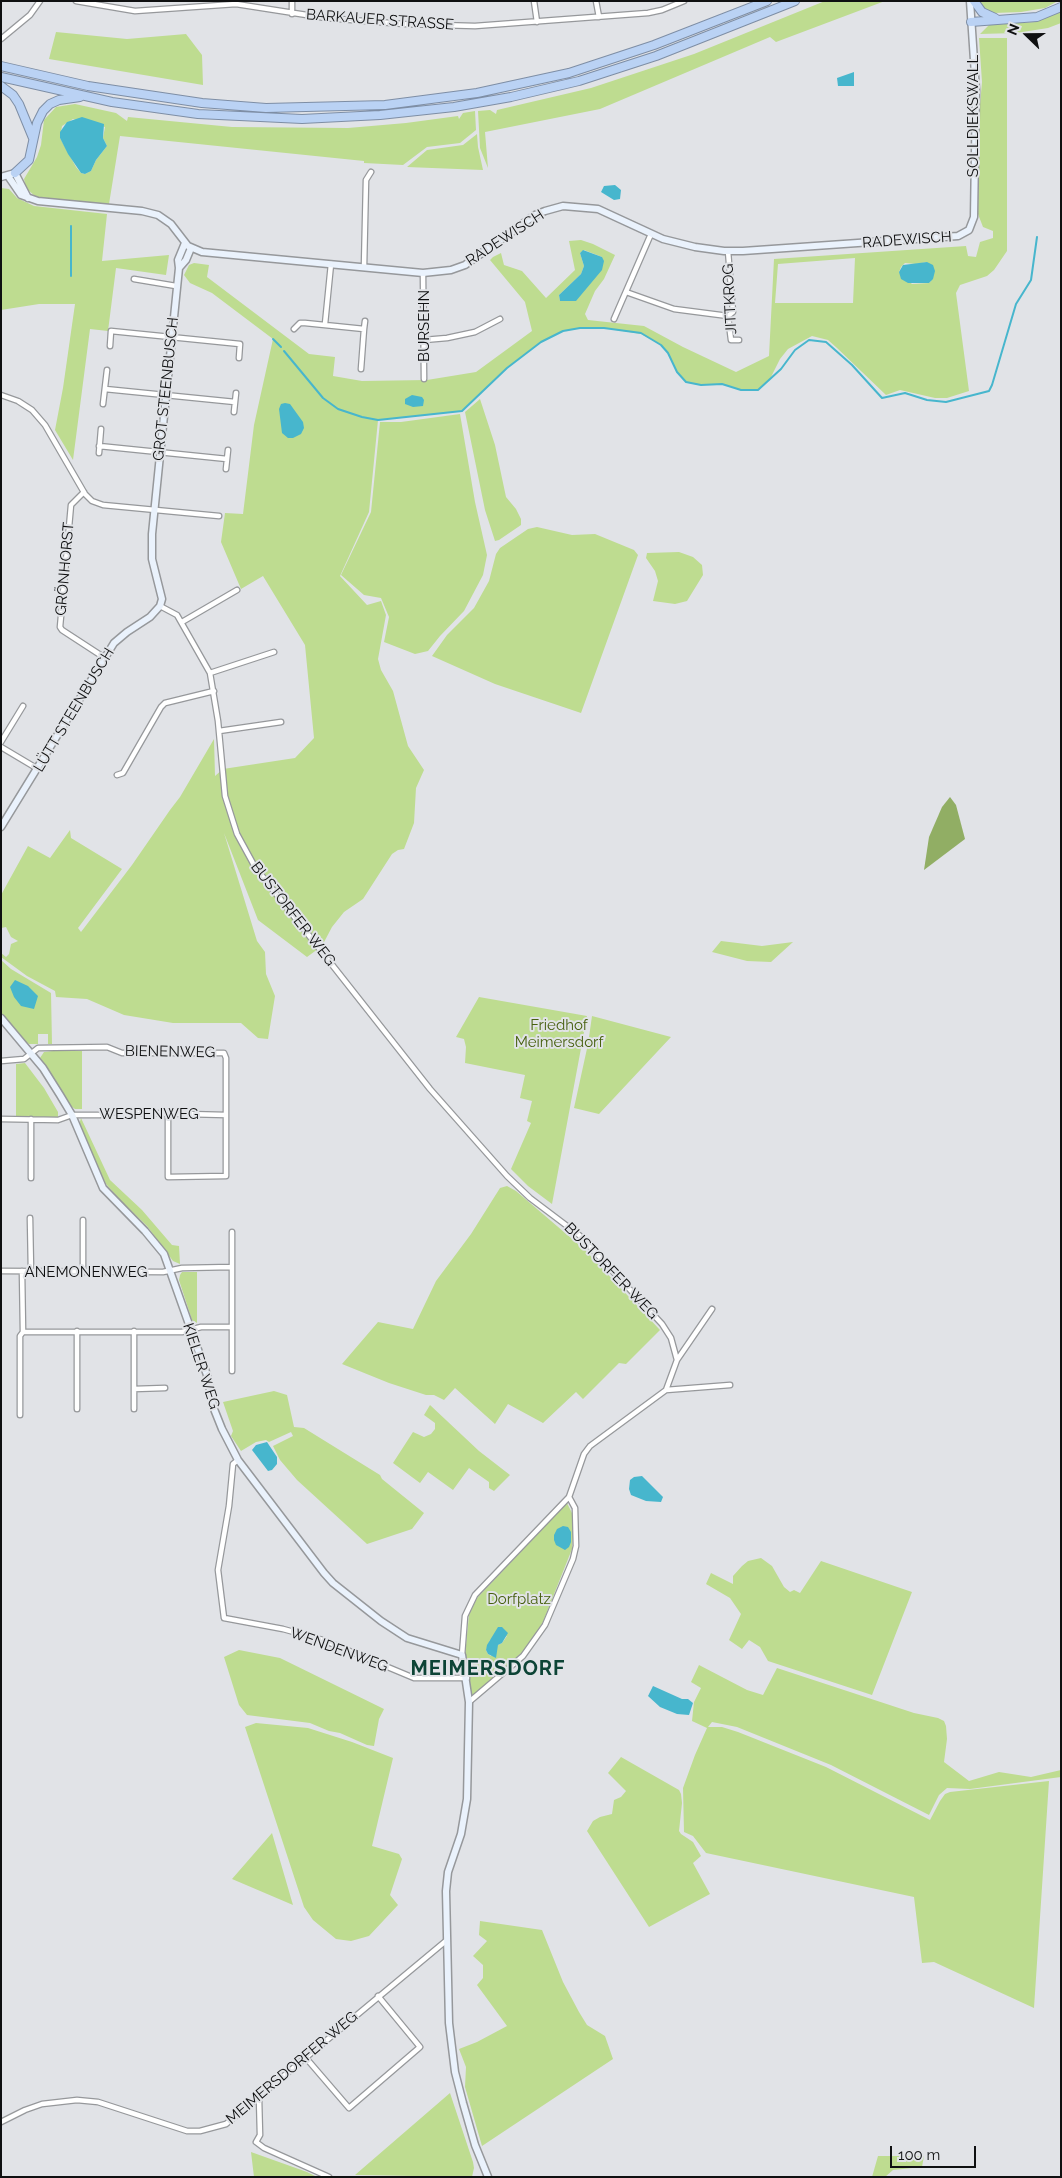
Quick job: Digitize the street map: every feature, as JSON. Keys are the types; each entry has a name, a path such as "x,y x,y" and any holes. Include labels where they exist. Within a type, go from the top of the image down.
{"highway":[{"path":"1,66 88,86 202,103 281,108 385,105 477,93 569,73 636,52 767,1"},
{"path":"1,77 87,96 168,110 259,118 334,118 424,111 511,97 579,81 656,56 795,1"},
{"path":"974,1 982,12 1000,19"},
{"path":"971,22 1037,17 1061,7"},
{"path":"1,86 13,95 19,104 33,140"},
{"path":"8,175 29,160 39,118 50,104 59,100 87,96"}],"street":[{"path":"1,39 30,15 40,1"},
{"name":"BARKAUER STRASSE","path":"76,1 135,11 236,4 292,14 404,24 475,26 598,17 662,10 684,1"},
{"path":"292,1 292,14"},
{"path":"534,1 537,22"},
{"path":"596,1 598,17"},
{"name":"SOLLDIEKSWALL","path":"969,230 974,217 976,90 970,1"},
{"path":"364,267 366,180 371,172"},
{"path":"8,175 28,198 42,202 149,212 161,216 171,224 184,243"},
{"name":"RADEWISCH","path":"184,243 191,248 208,254 424,273 451,270 465,265 496,245 529,219 558,207 579,206 598,209 610,213 651,234 686,246 728,251 958,236 969,230"},
{"path":"614,319 651,234"},
{"name":"GROT STEENBUSCH","path":"154,510 179,256 184,243"},
{"name":"GROT STEENBUSCH","path":"179,268 185,263 191,248"},
{"name":"JITTKROG","path":"728,251 732,312 728,316 731,340 739,340"},
{"path":"325,324 331,264"},
{"name":"BURSEHN","path":"424,273 424,379"},
{"path":"134,279 176,286"},
{"path":"626,292 674,309 728,316"},
{"path":"424,340 447,338 475,332 500,319"},
{"path":"361,369 365,321"},
{"path":"294,329 300,323 364,329"},
{"path":"110,346 112,331 240,344 239,358"},
{"path":"103,404 107,370"},
{"path":"105,389 235,402"},
{"path":"234,412 236,393"},
{"path":"1,396 18,400 45,425 84,492 92,501 103,505 219,516"},
{"path":"99,453 101,429"},
{"path":"99,446 227,459"},
{"path":"226,469 228,450"},
{"name":"GRÖNHORST","path":"84,492 71,506 60,627 105,658"},
{"path":"154,510 151,549 162,599 160,606"},
{"path":"182,622 237,590"},
{"name":"LÜTT STEENBUSCH","path":"1,827 8,819 105,658 120,637 150,617 160,606"},
{"name":"BUSTORFER WEG","path":"160,606 177,615 210,673 219,731 225,796 230,815 246,852 255,867 430,1089 530,1198 579,1235 662,1324 671,1338 677,1360"},
{"path":"210,673 274,652"},
{"path":"117,775 123,773 160,707 165,703 214,691"},
{"path":"1,742 24,706"},
{"path":"219,731 280,722"},
{"path":"1,747 38,769"},
{"path":"1,815 8,819"},
{"name":"KIELER WEG","path":"1,1018 43,1068 72,1115 103,1188 145,1231 164,1254 207,1375 214,1408 222,1429 238,1460 334,1583 381,1621 407,1638 462,1656"},
{"name":"BIENENWEG","path":"1,1060 18,1061 38,1048 107,1047 122,1053 224,1053 226,1058 226,1114"},
{"name":"WESPENWEG","path":"1,1119 58,1120 72,1115 100,1115 108,1112 226,1114"},
{"path":"168,1113 168,1176 226,1176 226,1114"},
{"path":"31,1120 31,1178"},
{"path":"30,1218 30,1271"},
{"path":"83,1220 83,1272"},
{"path":"232,1232 232,1371"},
{"name":"ANEMONENWEG","path":"1,1271 163,1272 182,1268 232,1267"},
{"path":"20,1415 20,1336 23,1332 22,1271"},
{"path":"666,1390 677,1360 712,1309"},
{"path":"23,1332 182,1332 201,1327 232,1327"},
{"path":"77,1331 77,1409"},
{"path":"134,1331 134,1409"},
{"path":"488,2177 472,2137 456,2072 449,2023 446,1891 448,1872 461,1834 466,1808 469,1702 467,1678 462,1656 465,1616 476,1595 569,1497 584,1454 590,1446 666,1390 730,1385"},
{"path":"134,1389 165,1388"},
{"name":"WENDENWEG","path":"238,1460 233,1464 229,1506 218,1570 224,1618 283,1629 322,1640 414,1678 467,1678"},
{"path":"469,1702 523,1656 545,1625 573,1559 576,1546 575,1508 569,1497"},
{"name":"MEIMERSDORFER WEG","path":"1,2122 42,2104 77,2100 98,2102 178,2129 200,2131 226,2124 447,1940"},
{"path":"306,2058 349,2108 420,2047 378,1996"},
{"path":"259,2098 260,2135 256,2142 264,2148 329,2177"}],"green space":[{"path":"825,1 885,1 776,42 770,37 600,109 485,132 488,168 480,148 478,111 490,110 496,114 497,110 591,88 694,54"},
{"path":"979,1 1058,1 1045,8 1021,12 994,13 985,10"},
{"path":"1061,12 1061,23 1048,28 1016,33 980,34 989,25 1035,22"},
{"path":"56,32 127,39 186,34 202,55 203,85 49,59"},
{"path":"979,38 1007,38 1007,251 994,270 987,276 960,285 956,293 969,391 947,398 935,398 900,390 886,395 828,340 812,336 788,349 780,359 770,379 758,390 741,390 722,384 701,385 686,382 677,372 668,353 661,345 641,334 604,328 580,328 563,331 541,342 507,368 462,411 378,420 369,512 340,576 367,605 381,601 386,615 378,659 381,670 393,691 408,746 424,770 416,788 414,823 404,849 392,854 363,899 344,912 332,927 322,946 307,957 258,920 224,833 257,941 265,952 266,974 275,996 268,1039 258,1038 241,1023 173,1023 124,1015 87,999 56,997 55,991 27,976 1,957 1,953 6,957 9,954 11,944 18,941 11,937 6,927 1,928 1,895 28,846 50,858 70,830 71,838 122,869 78,928 81,932 132,865 180,797 214,739 215,776 223,769 295,758 314,738 305,645 263,576 241,589 221,542 225,513 243,514 254,425 273,339 212,293 190,283 184,275 189,265 194,263 209,265 207,277 309,354 335,357 333,376 362,381 427,380 476,372 532,331 525,302 490,260 493,257 501,253 504,265 522,271 546,298 575,270 569,241 581,240 615,255 604,279 595,291 585,314 588,320 644,326 736,372 769,356 774,259 966,246 968,256 976,257 980,242 993,238 993,231 983,227 978,214 979,116 982,82","holes":["584,250 602,257 572,301 560,301 559,295 581,274 584,266 580,253","855,258 853,303 775,303 778,264","927,262 931,281 929,283 912,284 899,272 905,263"]},
{"path":"75,104 116,113 127,121 128,117 232,127 348,128 458,116 459,119 463,113 475,111 476,130 460,143 427,147 403,165 364,163 364,161 120,136 109,204 37,198 26,188 24,179 37,157 41,145 44,120 56,107","holes":["73,119 105,127 103,138 107,146 96,160 91,171 85,174 81,173 60,138 62,126"]},
{"path":"477,134 483,170 407,167 427,150 463,145"},
{"path":"1,188 9,189 17,198 34,206 107,214 102,261 169,255 166,275 116,268 108,331 90,329 73,460 55,430 75,304 39,304 1,310"},
{"path":"480,399 495,445 506,497 516,509 521,519 521,525 495,541 485,510 465,412"},
{"path":"460,414 475,502 487,555 483,575 464,611 428,651 415,654 384,642 389,617 381,598 364,595 341,575 371,512 380,422 401,422"},
{"path":"537,527 572,535 595,534 634,550 638,555 581,713 495,684 432,656 447,635 474,608 489,581 496,554 500,548 528,529"},
{"path":"679,552 693,557 702,565 703,575 687,601 675,604 653,601 658,581 655,571 646,558 647,553"},
{"path":"950,797 956,805 965,839 924,870 929,837 942,807"},
{"path":"721,941 762,946 793,942 771,962 747,961 712,952"},
{"path":"1,960 11,969 51,993 52,1044 48,1044 48,1034 38,1034 38,1044 29,1044 22,1039 1,1013"},
{"name":"Friedhof Meimersdorf","path":"479,997 587,1016 552,1204 528,1186 511,1169 531,1123 527,1121 532,1101 520,1098 525,1075 465,1063 466,1047 464,1039 456,1037"},
{"path":"592,1016 671,1037 599,1114 574,1108"},
{"path":"82,1051 82,1109 75,1109 71,1106 40,1058 44,1052"},
{"path":"25,1063 44,1088 58,1112 58,1118 16,1116 16,1064"},
{"path":"81,1118 110,1180 142,1210 172,1245 179,1246 180,1264 173,1261 147,1226 106,1184 79,1125"},
{"path":"507,1186 516,1191 585,1250 660,1330 626,1364 619,1363 583,1399 576,1392 543,1423 508,1404 495,1424 455,1388 444,1400 434,1395 426,1395 389,1383 342,1364 378,1322 413,1329 436,1281 471,1234 500,1188"},
{"path":"182,1272 197,1272 197,1323 192,1320 179,1280"},
{"path":"274,1391 287,1395 294,1427 304,1428 380,1475 382,1479 424,1513 412,1529 367,1544 297,1480 280,1460 273,1446 293,1436 291,1432 269,1442 266,1440 256,1442 241,1451 231,1436 233,1431 223,1402"},
{"path":"430,1405 479,1451 510,1475 494,1491 489,1488 489,1482 469,1468 453,1490 428,1472 420,1483 393,1463 413,1432 424,1437 431,1434 435,1429 435,1423 424,1415"},
{"name":"Dorfplatz","path":"567,1503 572,1513 572,1549 543,1622 526,1649 471,1697 465,1655 469,1615 477,1598","holes":["507,1636 498,1645 491,1656 488,1654 486,1650 490,1640"]},
{"path":"761,1558 772,1566 784,1587 790,1592 794,1590 800,1593 821,1561 912,1592 872,1695 768,1661 760,1647 749,1640 742,1649 729,1640 741,1614 730,1598 706,1584 711,1573 733,1584 733,1576 742,1566 748,1561"},
{"path":"239,1650 280,1658 384,1709 379,1719 374,1746 310,1723 247,1715 239,1705 224,1657"},
{"path":"699,1665 747,1690 763,1695 777,1668 914,1713 938,1718 944,1721 946,1726 947,1739 944,1762 969,1781 999,1772 1031,1777 1061,1770 1061,1777 970,1789 947,1788 939,1795 929,1815 831,1765 737,1727 712,1722 708,1727 722,1727 738,1732 826,1767 930,1820 945,1794 950,1792 1049,1781 1034,2008 934,1962 922,1963 914,1897 706,1853 693,1836 684,1832 683,1788 707,1728 692,1721 694,1702 701,1688 691,1682"},
{"path":"256,1723 308,1728 393,1758 372,1846 399,1854 402,1859 390,1895 398,1905 369,1936 351,1941 336,1939 313,1920 304,1907 245,1727"},
{"path":"621,1757 679,1790 682,1803 679,1831 693,1842 701,1856 693,1863 710,1894 649,1927 587,1831 593,1821 612,1814 614,1800 621,1797 626,1791 608,1773"},
{"path":"272,1833 293,1905 232,1879"},
{"path":"480,1921 542,1930 563,1982 579,2012 587,2025 605,2036 613,2059 482,2146 465,2087 466,2067 459,2049 507,2026 477,1985 483,1978 483,1965 473,1956 487,1941 479,1935"},
{"path":"450,2093 473,2162 472,2177 355,2175"},
{"path":"251,2152 307,2172 317,2177 254,2177"},
{"path":"878,2156 924,2156 922,2167 893,2170 885,2177 872,2177"}],"water":[{"path":"854,72 854,86 838,86 837,78"},
{"path":"82,117 104,124 103,138 107,146 96,160 91,171 85,174 81,173 60,138 60,132 67,122"},
{"path":"615,185 621,190 620,199 614,200 601,192 604,186"},
{"path":"583,250 602,257 604,261 602,270 576,301 560,301 559,295 581,274 584,266 580,253"},
{"path":"927,262 933,265 935,271 933,279 929,283 908,283 901,279 899,272 903,265"},
{"path":"412,395 422,397 424,400 423,406 413,407 405,404 405,399"},
{"path":"281,404 290,404 303,422 304,428 301,434 293,438 288,438 282,433 279,409"},
{"path":"15,980 28,986 38,996 34,1009 21,1006 14,997 10,987"},
{"path":"267,1442 277,1457 277,1464 272,1470 268,1471 252,1450 256,1445"},
{"path":"642,1476 663,1497 661,1502 646,1501 631,1495 629,1489 630,1480 634,1477"},
{"path":"563,1526 568,1527 571,1532 571,1542 565,1550 556,1545 554,1540 557,1529"},
{"path":"498,1627 502,1627 508,1633 502,1643 498,1645 496,1658 488,1654 486,1650"},
{"path":"653,1686 682,1699 688,1699 693,1703 689,1715 677,1714 660,1707 648,1696"}],"waterway":[{"path":"71,226 71,276"},
{"path":"284,351 323,398 338,409 378,420 462,411 507,368 541,342 563,331 580,328 604,328 641,333 661,345 668,353 677,372 686,382 701,385 722,384 741,390 758,390 781,369 795,350 809,340 826,342 852,365 882,398 905,393 927,400 946,402 989,391 1016,304 1031,280 1037,237"},
{"path":"273,339 281,347"}],"district":[{"name":"MEIMERSDORF","path":"488,1669"}]}
